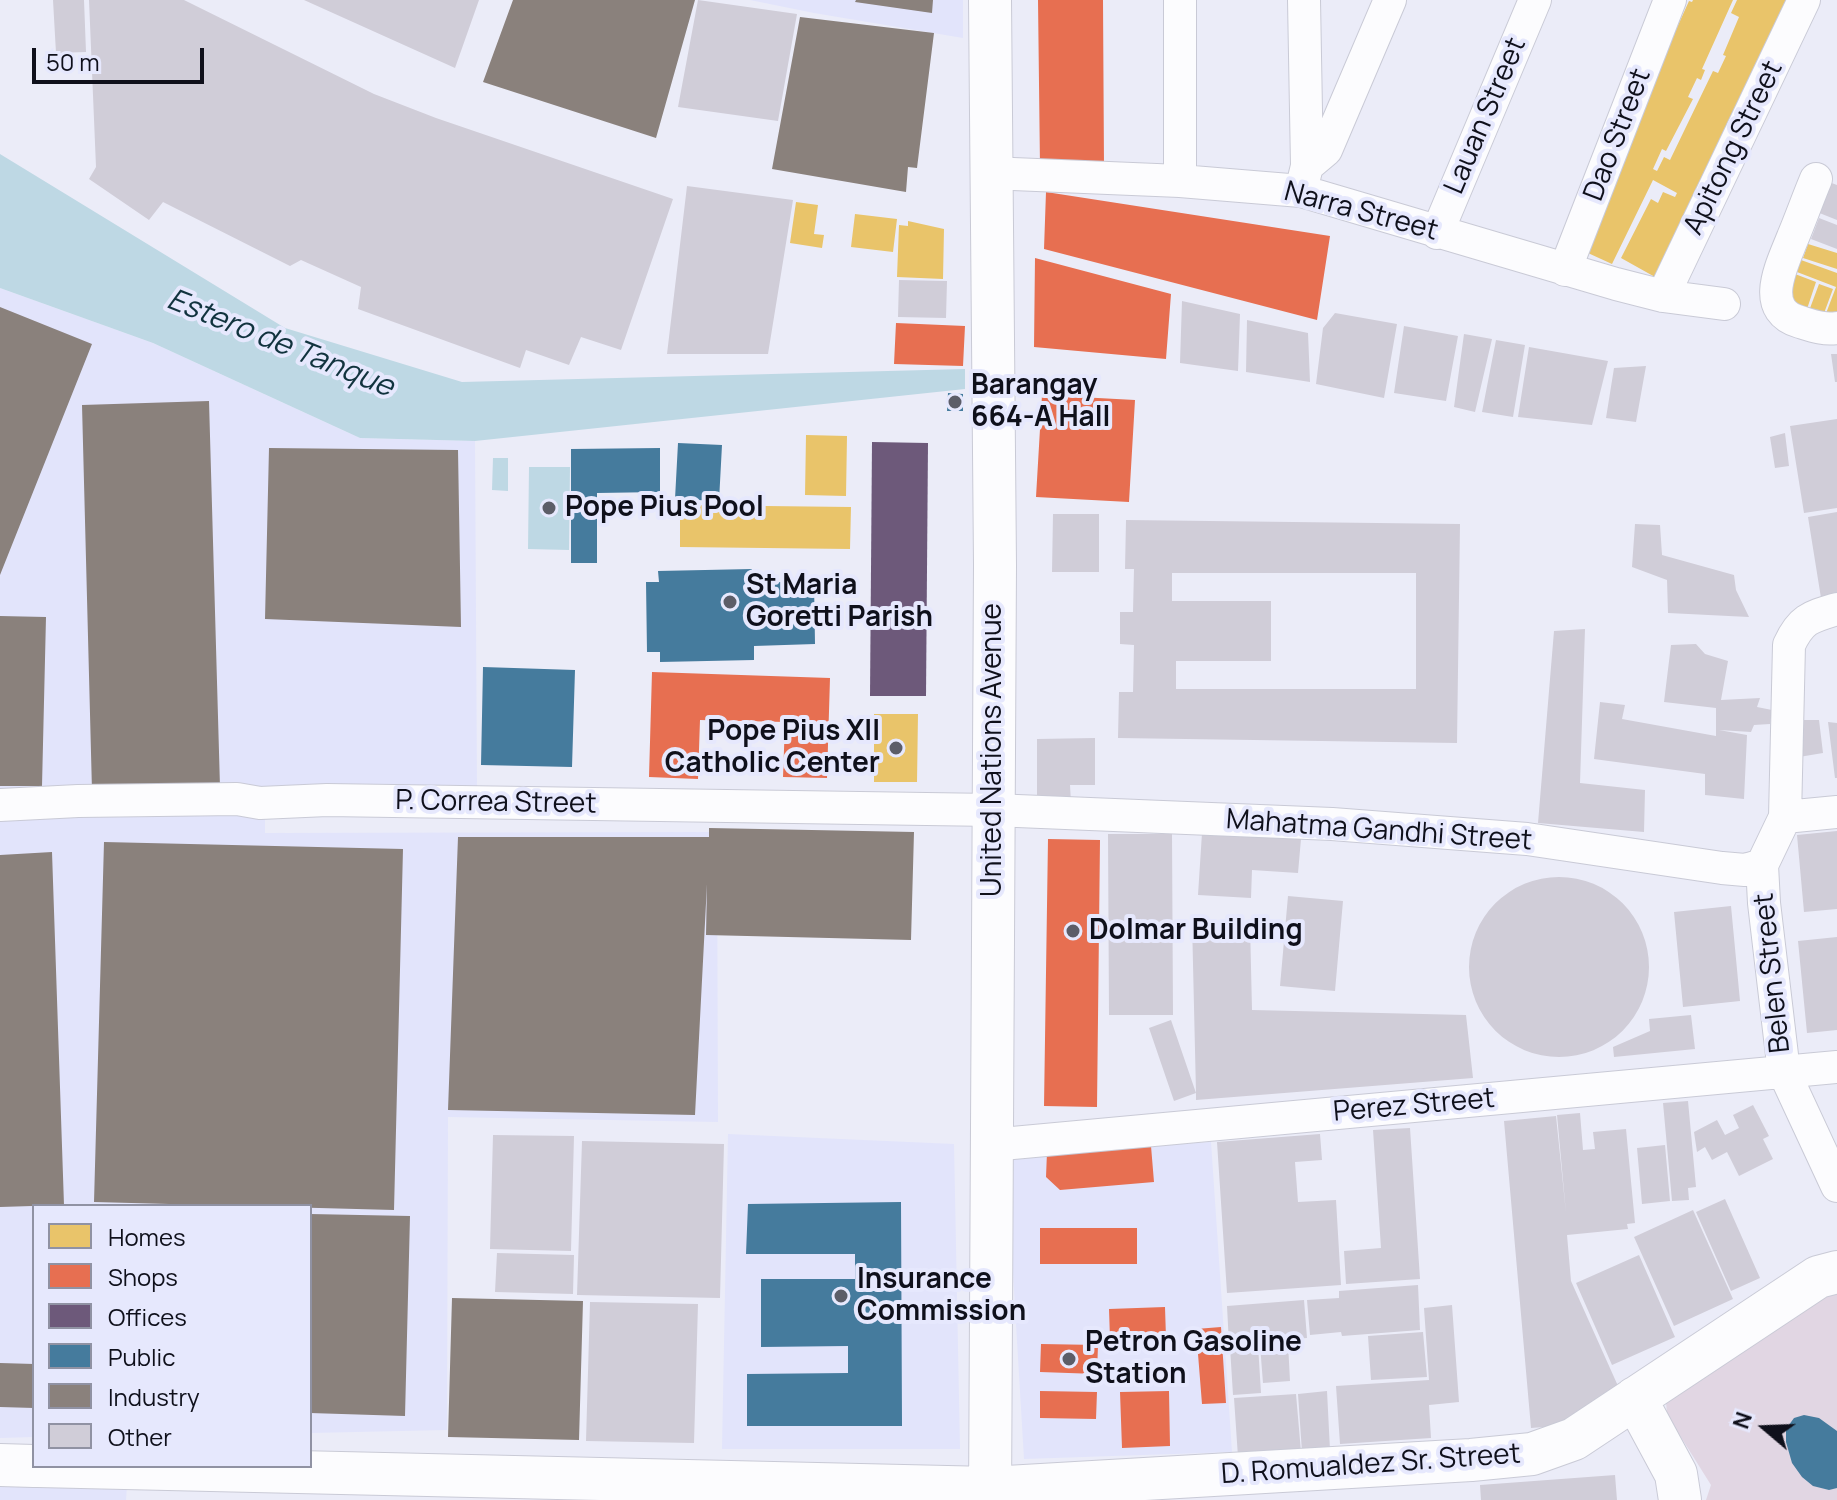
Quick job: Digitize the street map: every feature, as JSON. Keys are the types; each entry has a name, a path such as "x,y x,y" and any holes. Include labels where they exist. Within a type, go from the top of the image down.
{"main road":[{"name":"United Nations Avenue","path":"990,0 989,173 995,565 990,1494"},
{"name":"D. Romualdez Sr. Street","path":"104,1468 990,1494 1532,1454 1574,1439 1818,1277 1837,1272"},
{"path":"1635,1398 1676,1474 1680,1500"},
{"name":"D. Romualdez Sr. Street","path":"0,1465 32,1466"}],"street":[{"path":"1180,0 1180,181"},
{"path":"1304,0 1304,178"},
{"path":"1304,178 1326,150 1390,0"},
{"name":"Lauan Street","path":"1437,233 1535,0"},
{"name":"Dao Street","path":"1565,270 1670,0"},
{"name":"Apitong Street","path":"1663,296 1804,0"},
{"name":"Narra Street","path":"989,173 1180,181 1304,178 1437,233 1663,296 1724,304"},
{"path":"1816,179 1776,280 1776,299 1781,312 1793,320 1826,330 1837,328"},
{"name":"Belen Street","path":"1824,613 1797,629 1789,645 1785,817 1762,865 1784,1072 1837,1186"},
{"name":"P. Correa Street","path":"0,805 237,799 260,803 327,800 993,810"},
{"name":"Mahatma Gandhi Street","path":"993,810 1332,824 1527,839 1722,868 1745,870 1762,865"},
{"path":"1785,817 1837,812"},
{"name":"Perez Street","path":"991,1145 1837,1067"}],"shaded area":[{"path":"750,0 963,0 963,38 814,13"},
{"path":"0,288 153,343 360,438 475,441 477,790 265,801 265,833 717,832 718,1122 448,1117 447,1430 312,1433 312,1204 32,1204 32,1437 0,1438"},
{"name":"Insurance Commission","path":"728,1134 954,1144 960,1449 722,1449"},
{"path":"1211,1142 1232,1452 1024,1459 1006,1155"},
{"path":"1837,1289 1837,1500 1706,1500 1711,1485 1667,1415 1666,1401"},
{"path":"0,1470 128,1473 126,1500 0,1500"}],"water":[{"name":"Estero de Tanque","path":"0,154 285,328 462,382 965,369 965,389 475,441 360,438 153,343 0,288"},
{"path":"493,458 508,458 508,491 492,490"},
{"name":"Pope Pius Pool","path":"529,467 570,467 569,550 528,549"}],"building: Homes":[{"path":"1733,0 1702,69 1705,70 1701,80 1697,78 1688,97 1693,99 1653,169 1657,171 1664,157 1670,160 1713,71 1718,73 1726,56 1723,55 1739,17 1731,13 1737,0 1790,0 1655,277 1621,258 1651,199 1658,203 1663,192 1675,197 1677,193 1653,180 1612,264 1577,248 1689,1"},
{"path":"796,202 818,205 814,234 824,235 822,248 790,243"},
{"path":"855,214 897,219 893,252 851,247"},
{"path":"908,221 944,229 943,279 897,277 899,225 908,226"},
{"path":"1808,244 1837,253 1837,269 1803,258"},
{"path":"1801,260 1837,273 1837,325 1822,324 1836,287 1797,272"},
{"path":"1795,274 1816,282 1804,318 1787,302"},
{"path":"1819,284 1833,289 1820,324 1806,319"},
{"path":"806,435 847,436 846,496 805,495"},
{"path":"680,505 851,507 850,549 680,547"},
{"name":"Pope Pius XII Catholic Center","path":"874,714 918,714 917,782 874,782"}],"building: Shops":[{"path":"1038,0 1103,0 1104,167 1040,167"},
{"path":"1046,192 1330,236 1317,320 1044,249"},
{"path":"1035,258 1171,294 1166,359 1034,347"},
{"path":"896,323 965,326 963,366 894,364"},
{"path":"1042,395 1135,400 1129,502 1036,497"},
{"path":"652,672 830,678 827,778 783,777 785,722 700,720 698,779 649,777"},
{"name":"Dolmar Building","path":"1048,839 1100,840 1097,1107 1044,1106"},
{"path":"1151,1146 1154,1182 1060,1190 1046,1177 1047,1152"},
{"path":"1040,1228 1137,1228 1137,1264 1040,1264"},
{"path":"1165,1307 1166,1338 1110,1339 1109,1309"},
{"path":"1221,1327 1226,1403 1202,1404 1196,1329"},
{"name":"Petron Gasoline Station","path":"1041,1344 1098,1345 1097,1374 1040,1372"},
{"name":"Petron Gasoline Station","path":"1040,1391 1097,1392 1096,1419 1040,1418"},
{"path":"1169,1391 1170,1446 1122,1448 1120,1392"}],"building: Offices":[{"path":"872,442 928,443 926,696 870,696"}],"building: Public":[{"name":"Barangay 664-A Hall","path":"948,393 963,394 963,411 947,411"},
{"path":"678,443 722,445 719,501 675,499"},
{"path":"660,448 660,492 597,493 597,563 571,563 571,449"},
{"name":"St Maria Goretti Parish","path":"752,569 752,583 814,581 815,644 754,646 754,660 660,662 660,652 647,652 646,582 659,582 658,571"},
{"path":"483,667 575,670 572,767 481,765"},
{"path":"901,1202 902,1426 747,1426 747,1374 848,1373 848,1346 761,1347 761,1279 855,1279 855,1254 746,1254 748,1204"},
{"path":"1804,1415 1819,1418 1837,1431 1837,1488 1829,1490 1813,1486 1792,1463 1786,1429 1794,1418"}],"building: Industry":[{"path":"513,0 695,0 656,138 483,82"},
{"path":"933,0 932,13 855,2"},
{"path":"800,17 934,33 917,168 908,167 906,192 772,169"},
{"path":"0,307 92,344 0,575"},
{"path":"209,401 220,787 92,791 82,405"},
{"path":"269,448 458,450 461,627 265,619"},
{"path":"0,616 46,617 42,786 0,786"},
{"path":"709,828 914,832 911,940 706,935 707,884 695,1115 448,1110 458,837 709,837"},
{"path":"104,842 403,849 394,1210 312,1208 312,1204 94,1202"},
{"path":"52,852 64,1204 0,1207 0,855"},
{"path":"312,1214 410,1216 405,1416 312,1413"},
{"path":"452,1298 583,1301 579,1440 448,1437"},
{"path":"0,1363 32,1364 32,1408 0,1407"}],"building: Other":[{"path":"53,0 84,0 86,52 56,53"},
{"path":"89,0 184,0 374,94 673,199 621,350 581,337 569,365 526,350 520,368 358,309 361,287 301,260 290,266 163,202 149,220 89,179 96,167"},
{"path":"304,0 479,0 455,68"},
{"path":"698,0 797,14 778,121 678,107"},
{"path":"1829,182 1837,185 1837,220 1817,212"},
{"path":"687,186 793,200 768,354 667,354"},
{"path":"1819,218 1837,225 1837,249 1811,239"},
{"path":"899,280 947,281 946,318 898,317"},
{"path":"1182,301 1240,314 1238,371 1180,363"},
{"path":"1335,313 1397,324 1384,398 1316,384 1323,328"},
{"path":"1247,320 1308,333 1310,382 1246,372"},
{"path":"1404,326 1458,336 1446,401 1394,393"},
{"path":"1464,334 1492,339 1475,412 1454,407"},
{"path":"1496,340 1525,345 1513,417 1482,412"},
{"path":"1529,347 1608,361 1592,425 1518,417"},
{"path":"1831,354 1837,354 1837,382 1835,382"},
{"path":"1646,366 1636,422 1606,418 1614,368"},
{"path":"1837,419 1837,508 1804,513 1790,426"},
{"path":"1785,433 1789,466 1775,468 1770,437"},
{"path":"1837,512 1837,594 1821,598 1808,517"},
{"path":"1053,514 1099,514 1099,572 1052,572"},
{"path":"1126,520 1460,524 1457,743 1118,738 1119,692 1133,692 1134,645 1120,644 1120,612 1133,612 1134,569 1125,569","holes":["1172,573 1416,573 1416,689 1176,689 1176,661 1271,661 1271,601 1172,601"]},
{"path":"1635,524 1660,525 1662,555 1734,575 1736,590 1749,617 1668,613 1667,580 1632,567"},
{"path":"1585,629 1580,783 1645,790 1644,832 1538,823 1554,631"},
{"path":"1696,644 1705,654 1728,661 1721,700 1760,698 1757,707 1772,710 1770,724 1754,725 1751,732 1719,730 1747,735 1744,799 1705,795 1705,774 1594,759 1600,702 1625,705 1622,719 1716,736 1716,708 1664,702 1671,645"},
{"path":"1799,720 1819,720 1823,753 1799,757"},
{"path":"1828,722 1837,723 1837,778 1835,778"},
{"path":"1095,738 1095,785 1070,785 1071,803 1037,803 1037,739"},
{"path":"1837,831 1837,909 1804,912 1797,835"},
{"path":"1202,833 1301,839 1298,873 1252,870 1251,898 1198,895"},
{"path":"1108,834 1172,834 1173,1015 1109,1015"},
{"path":"1559,877 1594,883 1623,903 1643,932 1649,967 1643,1002 1623,1031 1594,1051 1559,1057 1524,1051 1495,1031 1475,1002 1469,967 1475,932 1495,903 1524,883"},
{"path":"1288,896 1343,901 1335,991 1280,986"},
{"path":"1731,906 1740,1001 1683,1007 1674,912"},
{"path":"1192,921 1250,924 1252,1010 1466,1015 1473,1078 1196,1100"},
{"path":"1837,937 1837,1030 1807,1033 1798,941"},
{"path":"1691,1015 1695,1049 1614,1057 1613,1047 1650,1031 1649,1019"},
{"path":"1171,1020 1196,1093 1174,1101 1149,1028"},
{"path":"1688,1101 1696,1187 1688,1188 1689,1200 1672,1201 1663,1103"},
{"path":"1753,1105 1769,1136 1763,1139 1773,1159 1739,1176 1727,1152 1712,1160 1705,1147 1697,1152 1694,1132 1717,1120 1725,1135 1739,1128 1733,1115"},
{"path":"1580,1113 1583,1150 1595,1149 1593,1132 1626,1129 1635,1223 1627,1224 1628,1229 1567,1235 1571,1281 1618,1386 1556,1426 1531,1428 1504,1121 1556,1116 1566,1213 1557,1115"},
{"path":"1410,1128 1420,1279 1346,1284 1344,1251 1381,1248 1373,1130"},
{"path":"1320,1134 1322,1160 1295,1162 1298,1202 1336,1200 1341,1285 1227,1293 1217,1142"},
{"path":"493,1135 574,1136 571,1251 490,1249"},
{"path":"582,1141 724,1144 720,1298 577,1295"},
{"path":"1665,1145 1670,1201 1642,1204 1637,1148"},
{"path":"1725,1199 1760,1278 1731,1291 1696,1212"},
{"path":"1693,1210 1733,1299 1674,1326 1634,1237"},
{"path":"497,1253 574,1255 573,1294 495,1292"},
{"path":"1639,1255 1675,1337 1612,1365 1576,1283"},
{"path":"1418,1285 1420,1330 1342,1336 1341,1332 1310,1335 1307,1300 1339,1298 1339,1291"},
{"path":"1304,1300 1307,1338 1229,1344 1227,1306"},
{"path":"590,1302 698,1304 694,1443 586,1441"},
{"path":"1452,1305 1459,1402 1429,1405 1431,1438 1340,1444 1336,1386 1429,1380 1424,1308"},
{"path":"1423,1332 1427,1377 1371,1380 1368,1336"},
{"path":"1288,1343 1290,1381 1263,1383 1260,1345"},
{"path":"1258,1345 1261,1393 1233,1395 1230,1347"},
{"path":"1327,1391 1330,1450 1302,1452 1298,1394"},
{"path":"1296,1394 1301,1452 1238,1457 1234,1398"},
{"path":"1615,1475 1617,1500 1481,1500 1480,1485"}],"place":[{"name":"Barangay 664-A Hall","path":"955,402"},
{"name":"Pope Pius Pool","path":"549,508"},
{"name":"St Maria Goretti Parish","path":"730,602"},
{"name":"Pope Pius XII Catholic Center","path":"896,748"},
{"name":"Dolmar Building","path":"1073,931"},
{"name":"Insurance Commission","path":"841,1296"},
{"name":"Petron Gasoline Station","path":"1069,1359"}]}
